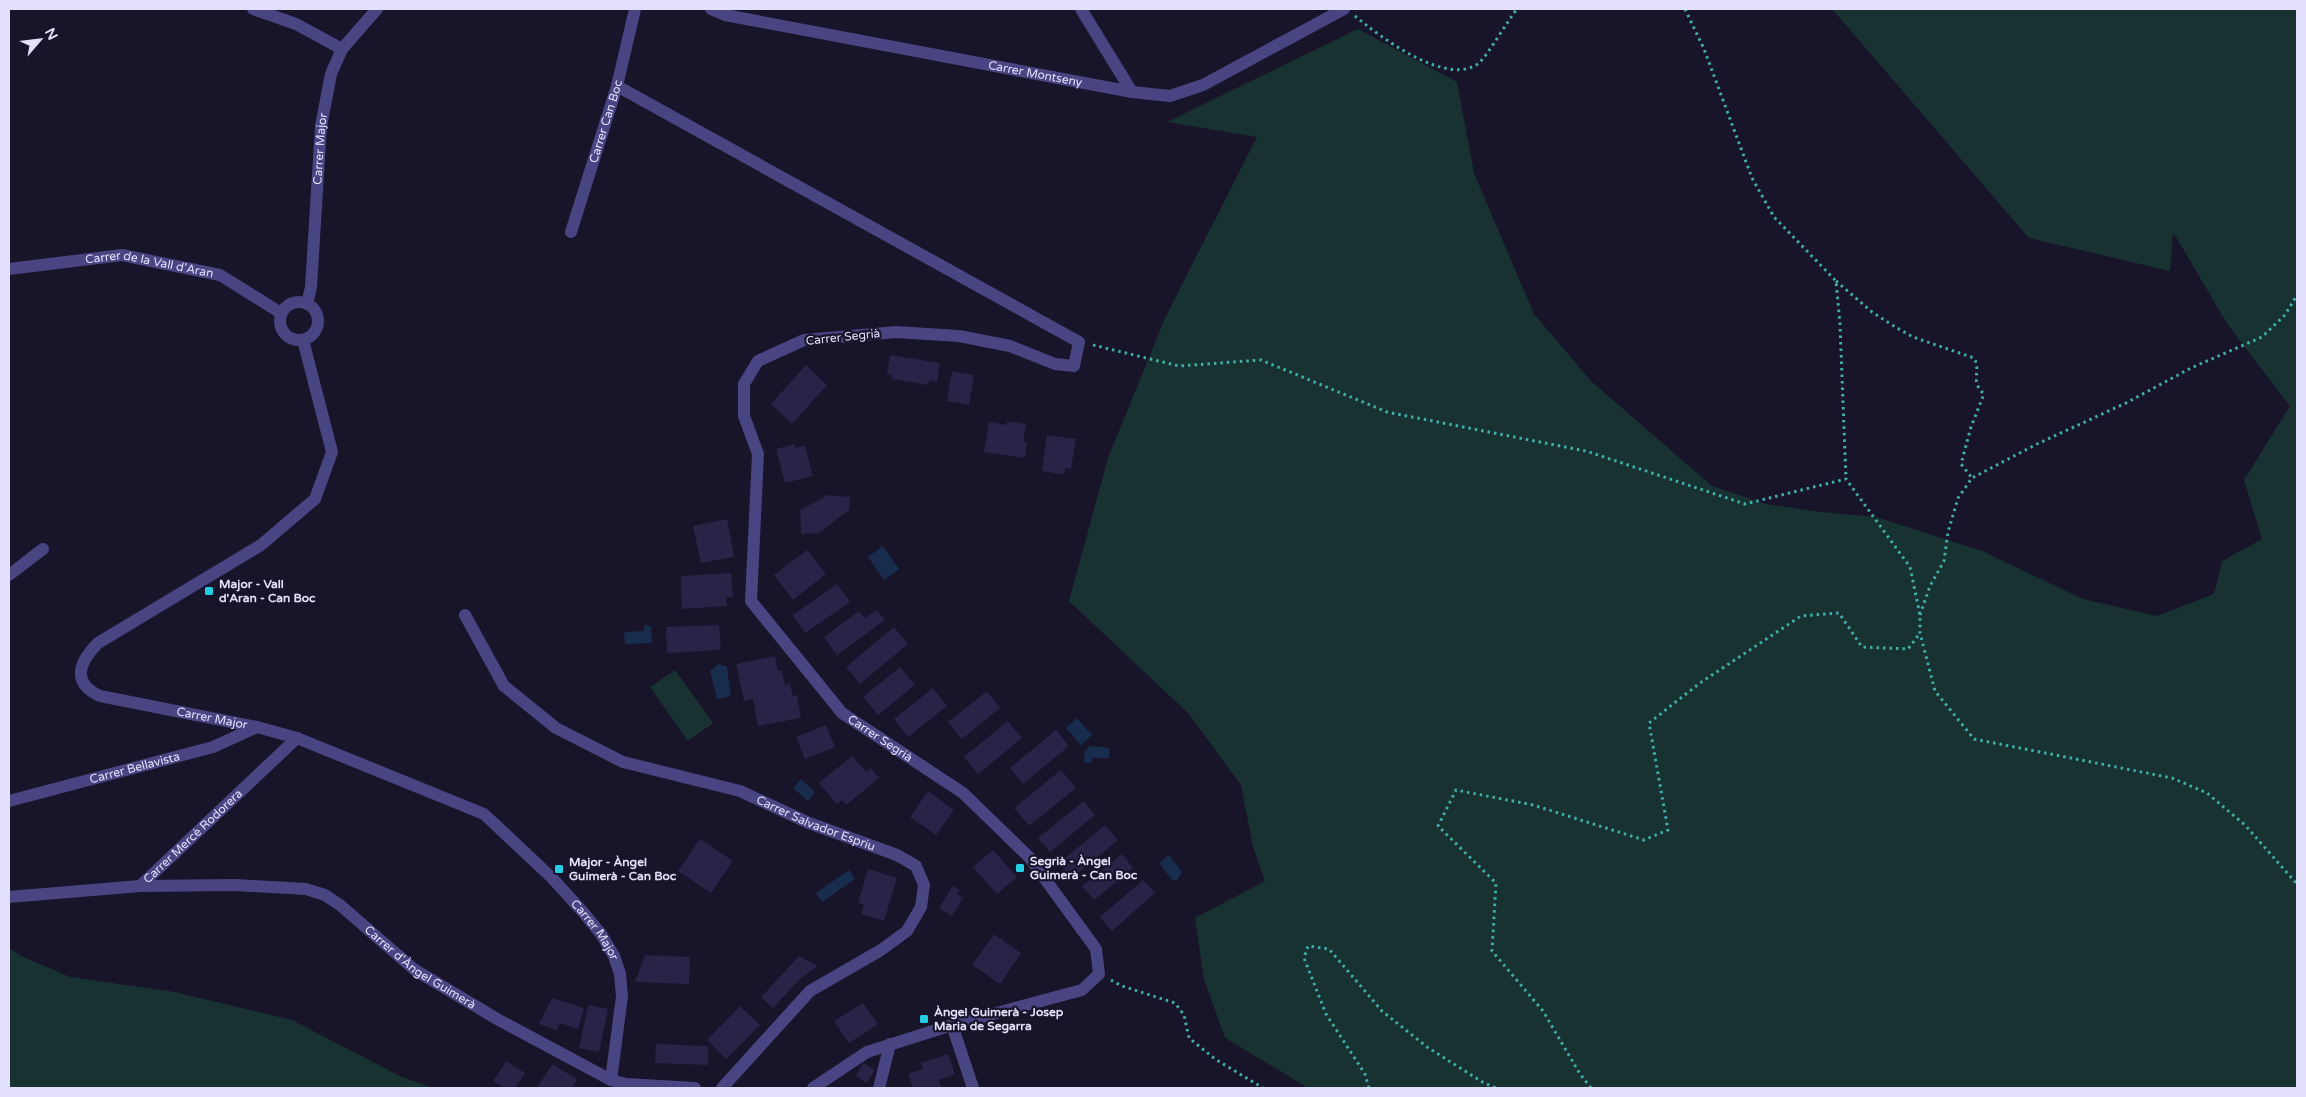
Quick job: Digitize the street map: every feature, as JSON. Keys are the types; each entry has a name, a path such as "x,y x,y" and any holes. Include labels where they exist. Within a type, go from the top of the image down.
{"street":[{"path":"253,9 296,24 342,49"},
{"name":"Carrer Major","path":"307,304 311,287 320,126 331,74 342,49 376,9"},
{"name":"Carrer Can Boc","path":"571,232 617,86 635,9"},
{"name":"Carrer Montseny","path":"711,9 725,14 756,15 1132,92 1170,96 1204,85 1340,12"},
{"path":"1081,9 1132,92"},
{"path":"617,86 1079,342"},
{"name":"Carrer de la Vall d'Aran","path":"9,269 122,255 220,275 281,313"},
{"path":"300,302 307,304 316,313 318,324 314,334 303,340 292,339 283,332 280,324 281,313 292,303 300,302"},
{"name":"Carrer Segrià","path":"1079,342 1074,366 1055,364 1010,346 959,336 896,332 804,340 758,361 744,384 744,416 758,454 752,601 842,713 963,793 1029,857 1096,949 1100,974"},
{"name":"Carrer Major","path":"303,340 332,452 314,499 261,544 98,643 88,653 83,663 80,674 84,684 90,691 100,696 257,727 298,738 484,814 558,885 601,934 614,956 620,974 622,996 611,1080"},
{"path":"9,575 43,549"},
{"name":"Carrer Salvador Espriu","path":"465,615 504,686 556,728 624,762 740,791 809,823 897,855 916,866 924,886 921,907 907,931 881,950 810,991 722,1088"},
{"name":"Carrer Bellavista","path":"9,801 213,747 257,727"},
{"name":"Carrer Mercè Rodorera","path":"9,897 140,886 298,738"},
{"name":"Carrer d'Àngel Guimerà","path":"140,886 235,885 306,889 325,895 340,905 414,970 497,1019 611,1080 626,1084 695,1088"},
{"path":"813,1088 867,1052 952,1025 1082,990 1100,974"},
{"path":"952,1025 973,1088"},
{"path":"879,1088 890,1044"}],"path":[{"path":"1340,12 1379,37 1416,57 1435,65 1454,69 1466,68 1479,63 1517,9"},
{"path":"1685,9 1704,49 1752,178 1774,217 1836,280 1872,312 1913,337 1974,358 1978,364 1977,388 1984,394 1971,427 1961,464 1972,478"},
{"path":"1836,280 1840,324 1846,479 1910,567 1920,615 1920,633 1935,691 1974,739 2172,778 2207,793 2245,825 2297,884"},
{"path":"1920,615 1930,586 1944,561 1948,532 1958,498 1972,478 2037,444 2126,403 2191,368 2262,337 2285,315 2297,295"},
{"path":"1079,342 1179,366 1261,360 1388,412 1586,451 1745,504 1846,479"},
{"path":"1591,1088 1580,1074 1543,1011 1492,951 1496,883 1438,826 1456,790 1533,804 1644,840 1668,830 1649,723 1700,683 1801,616 1839,613 1862,646 1908,649 1920,633"},
{"path":"1369,1088 1365,1074 1326,1014 1304,958 1308,946 1329,949 1382,1012 1427,1047 1484,1083 1496,1088"},
{"path":"1100,974 1122,986 1175,1003 1184,1015 1189,1038 1214,1059 1264,1088"}],"green space":[{"path":"1832,9 2297,9 2297,1088 1308,1088 1225,1038 1204,979 1195,918 1265,881 1253,847 1241,785 1189,714 1069,601 1108,458 1165,318 1257,137 1167,122 1358,29 1457,82 1474,173 1534,314 1591,381 1712,486 1766,504 1876,517 1982,551 2083,599 2157,616 2214,594 2222,561 2262,539 2244,480 2290,406 2228,325 2173,232 2170,271 2029,238"},
{"path":"675,670 713,723 688,741 650,687"},
{"path":"9,948 21,956 70,977 175,992 292,1020 400,1076 433,1088 9,1088"}],"water":[{"path":"883,546 899,569 884,580 868,557"},
{"path":"645,625 651,626 652,643 625,644 624,632 643,631"},
{"path":"719,664 727,667 731,696 717,699 710,671"},
{"path":"1077,718 1092,735 1081,745 1066,728"},
{"path":"1090,746 1110,748 1109,758 1092,758 1091,763 1084,762 1085,751"},
{"path":"801,779 815,792 808,801 793,788"},
{"path":"1169,855 1182,872 1177,880 1172,880 1159,863"},
{"path":"849,870 855,879 822,902 816,893"}],"building":[{"path":"890,355 940,363 937,382 929,380 928,385 892,379 892,375 887,374"},
{"path":"806,365 827,385 792,424 771,404"},
{"path":"952,371 974,375 969,405 947,401"},
{"path":"1007,421 1026,424 1023,442 1027,442 1025,458 984,452 989,422 1007,425"},
{"path":"1047,435 1076,439 1071,469 1065,468 1064,475 1042,471"},
{"path":"794,444 795,448 805,446 813,476 785,483 776,449"},
{"path":"828,495 850,497 849,510 819,533 801,534 800,510"},
{"path":"727,519 734,557 701,563 693,526"},
{"path":"807,550 826,574 793,600 774,575"},
{"path":"731,573 733,597 726,597 727,606 682,609 681,576"},
{"path":"837,584 850,602 805,633 793,615"},
{"path":"877,610 885,620 837,655 824,637 859,611 865,618"},
{"path":"719,625 721,650 667,653 666,627"},
{"path":"894,627 908,644 860,684 846,667"},
{"path":"775,656 778,671 782,671 785,685 790,684 793,696 797,695 801,718 758,726 753,699 744,701 736,664"},
{"path":"900,667 915,685 878,715 863,697"},
{"path":"933,688 947,706 908,737 894,719"},
{"path":"987,691 1000,708 962,739 948,722"},
{"path":"1008,721 1022,738 978,774 964,757"},
{"path":"826,725 835,747 805,759 796,737"},
{"path":"1056,730 1069,746 1023,784 1010,768"},
{"path":"852,756 866,772 871,768 879,778 846,805 842,800 837,804 819,783"},
{"path":"1061,770 1076,788 1029,826 1014,808"},
{"path":"928,791 954,810 936,835 910,817"},
{"path":"1084,801 1095,815 1050,852 1038,838"},
{"path":"1105,825 1118,840 1072,878 1059,863"},
{"path":"700,839 733,861 711,893 678,871"},
{"path":"993,850 1017,877 997,894 973,867"},
{"path":"1122,854 1133,868 1094,900 1082,886"},
{"path":"868,869 897,878 884,921 861,914 864,905 858,903"},
{"path":"1143,880 1155,893 1112,931 1100,917"},
{"path":"953,886 960,890 957,894 963,898 952,916 939,908"},
{"path":"994,934 1021,953 1000,984 972,965"},
{"path":"645,955 690,957 689,984 635,982"},
{"path":"799,956 818,966 800,979 773,1008 761,997"},
{"path":"552,998 584,1008 578,1029 560,1023 557,1030 539,1024"},
{"path":"863,1003 878,1024 849,1043 834,1021"},
{"path":"588,1005 608,1009 599,1052 579,1048"},
{"path":"740,1006 760,1025 726,1059 707,1040"},
{"path":"656,1044 708,1046 708,1065 655,1063"},
{"path":"948,1054 955,1074 939,1080 941,1088 913,1088 908,1074 923,1069 921,1063"},
{"path":"506,1061 525,1073 515,1088 505,1088 493,1081"},
{"path":"863,1063 875,1070 867,1083 856,1076"},
{"path":"552,1064 577,1079 572,1088 537,1088"}],"place":[{"name":"Major - Vall d'Aran - Can Boc","path":"209,591"},
{"name":"Segrià - Àngel Guimerà - Can Boc","path":"1020,868"},
{"name":"Major - Àngel Guimerà - Can Boc","path":"559,869"},
{"name":"Àngel Guimerà - Josep Maria de Segarra","path":"924,1019"}]}
